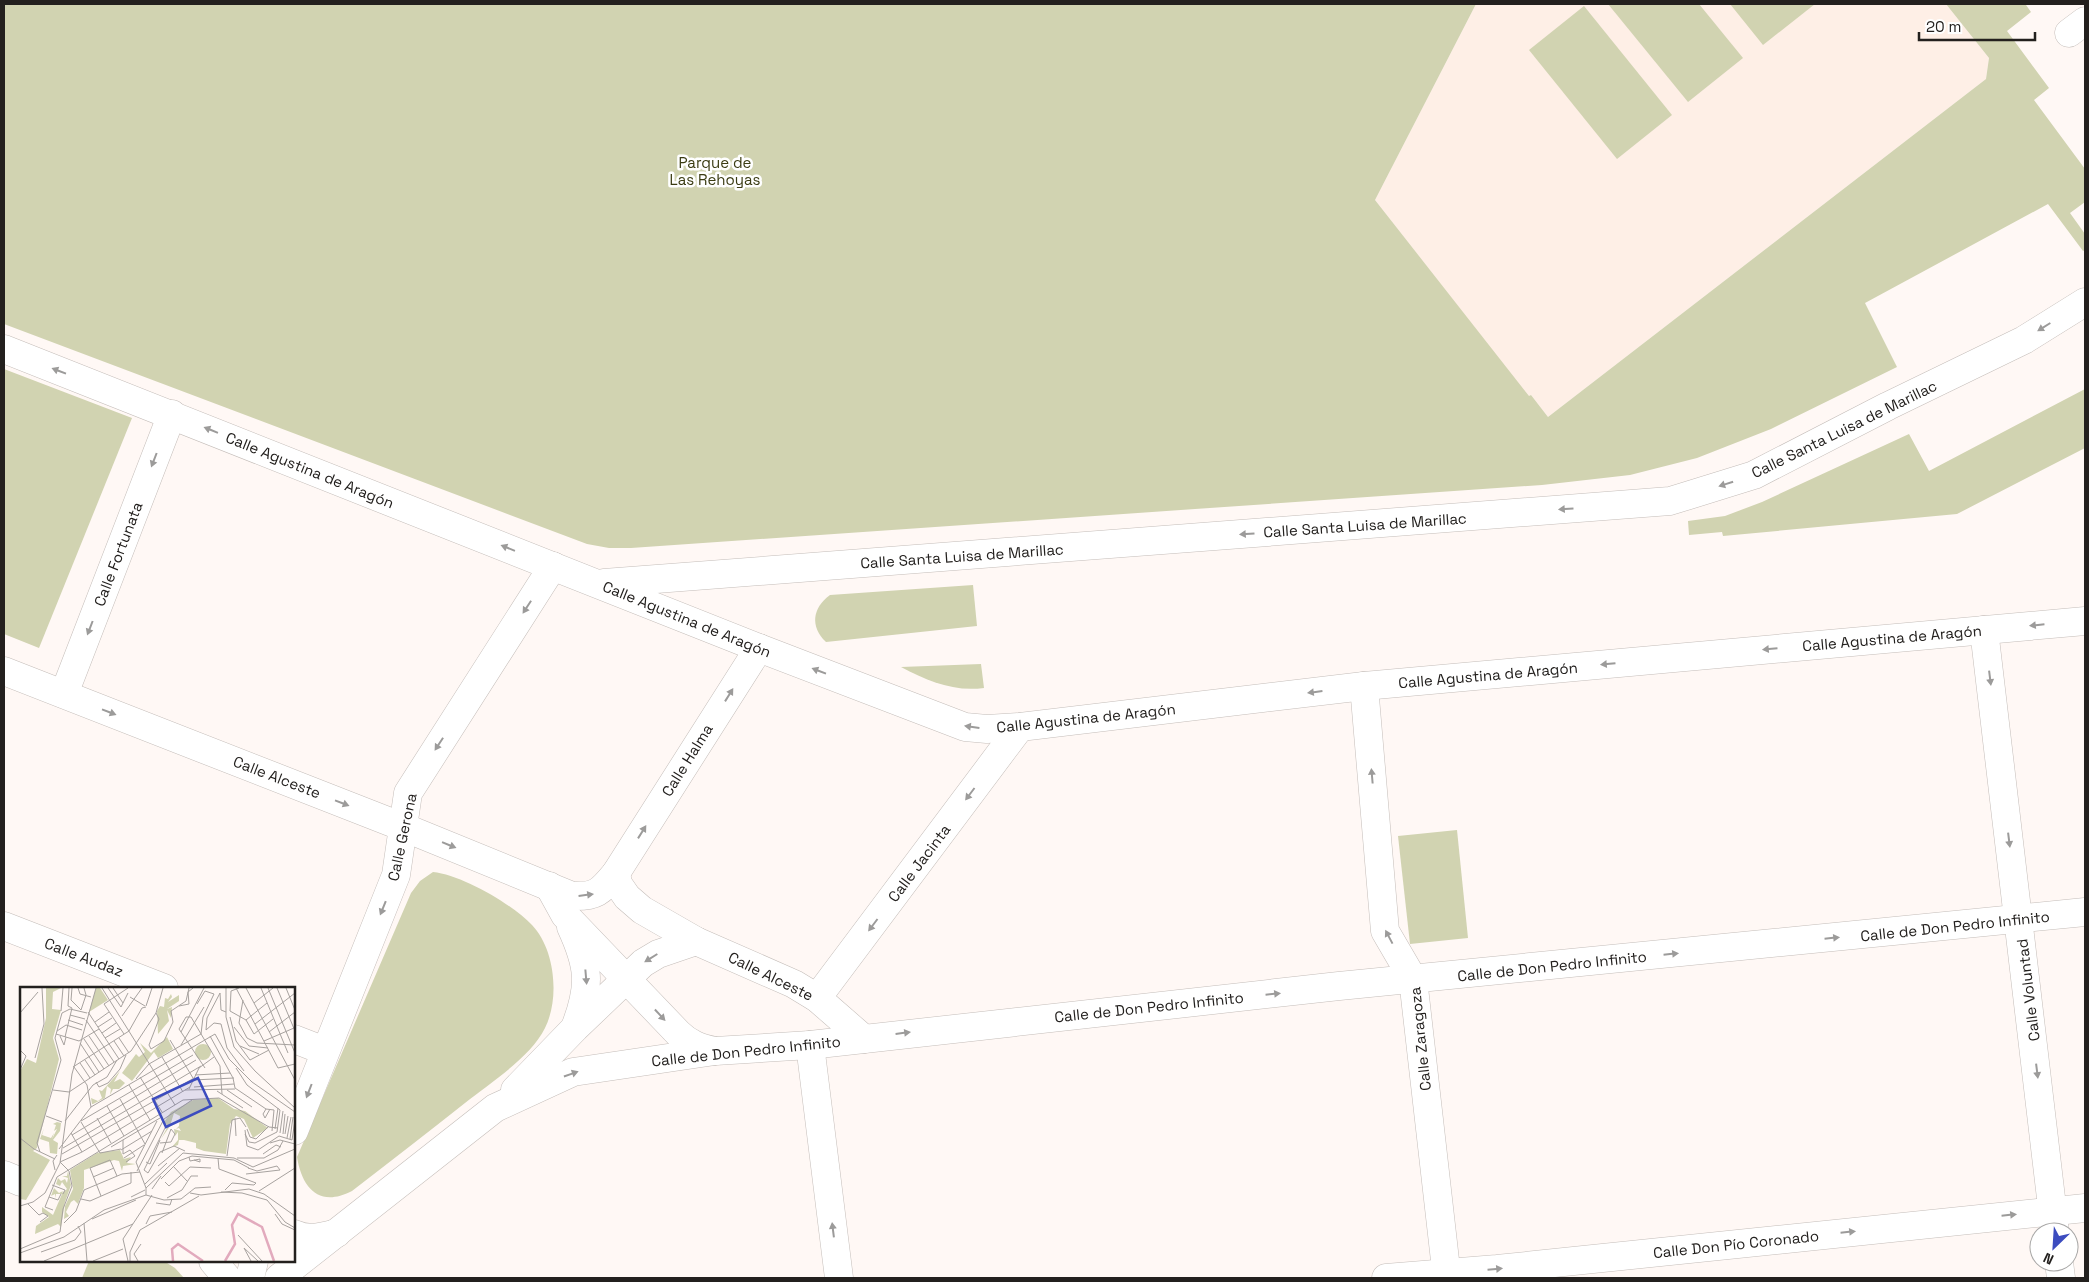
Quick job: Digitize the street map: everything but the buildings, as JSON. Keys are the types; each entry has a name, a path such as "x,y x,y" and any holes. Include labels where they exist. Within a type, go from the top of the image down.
{"street":[{"name":"Calle Santa Luisa de Marillac","path":"600,584 1670,501 1754,475 1888,406 2024,340 2085,302"},
{"name":"Calle Agustina de Aragón","path":"4,349 759,648 966,727 987,729 1020,727 1364,686 2085,621"},
{"name":"Calle Fortunata","path":"64,694 172,414"},
{"name":"Calle Gerona","path":"295,1127 396,875 408,793 553,566"},
{"name":"Calle Voluntad","path":"1984,630 2054,1221"},
{"name":"Calle Halma","path":"616,873 759,648"},
{"name":"Calle Alceste","path":"4,671 403,827 572,896 586,897 600,892 616,873"},
{"name":"Calle Zaragoza","path":"1364,686 1385,930 1413,979 1446,1275"},
{"name":"Calle Jacinta","path":"817,998 1020,727"},
{"name":"Calle Alceste","path":"616,873 618,884 627,897 642,910 696,941 794,984 817,998 864,1039"},
{"path":"548,886 565,914 582,952 587,982 585,1001 575,1028"},
{"name":"Calle de Don Pedro Infinito","path":"278,1278 495,1108 573,1072 715,1051 810,1045 1413,979 2085,912"},
{"path":"565,914 686,1041 700,1048 715,1051"},
{"name":"Calle Audaz","path":"4,926 161,987"},
{"path":"495,1108 529,1078 626,977 658,954 696,941"},
{"path":"295,1038 325,1051"},
{"path":"810,1045 839,1278"},
{"path":"4,1176 20,1182"},
{"name":"Calle Don Pío Coronado","path":"1386,1278 1446,1275 2054,1221 2085,1208"},
{"path":"295,1234 302,1238 317,1238 339,1232"},
{"path":"214,1262 227,1278"},
{"path":"250,1278 254,1262"}],"shaded area":[{"path":"1476,4 1946,4 1989,58 1986,79 1548,417 1531,395 1529,397 1375,200"}],"green space":[{"name":"Parque de Las Rehoyas","path":"4,4 1476,4 1375,200 1529,396 1531,395 1548,417 1986,79 1989,58 1946,4 2027,4 2031,12 2007,31 2049,88 2034,100 2085,169 2085,202 2070,213 2085,234 2085,250 2083,251 2048,204 1865,303 1897,367 1771,429 1697,458 1630,475 1542,485 609,548 587,544 4,324"},
{"path":"1608,4 1699,4 1743,58 1688,102"},
{"path":"1730,4 1815,4 1763,45"},
{"path":"1584,6 1672,115 1617,159 1529,50"},
{"path":"4,369 132,418 39,648 4,634"},
{"path":"2085,389 2085,448 1957,514 1723,536 1722,532 1689,535 1688,521 1725,516 1762,502 1909,434 1929,471"},
{"path":"973,585 977,626 826,642 815,624 815,618 820,606 830,595"},
{"path":"981,664 984,688 973,689 941,684 901,667"},
{"path":"1457,830 1468,938 1410,944 1398,836"},
{"path":"433,872 445,874 486,892 512,908 532,925 546,947 553,974 553,1003 550,1016 545,1028 530,1049 498,1078 352,1191 340,1196 321,1196 308,1186 303,1178 297,1157 411,893 420,881"},
{"path":"89,1262 166,1262 175,1268 184,1278 82,1278"}]}
